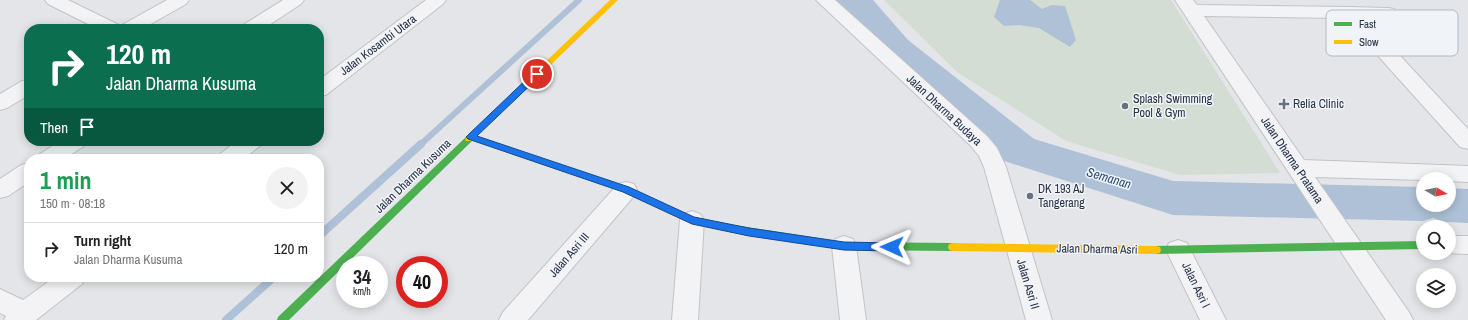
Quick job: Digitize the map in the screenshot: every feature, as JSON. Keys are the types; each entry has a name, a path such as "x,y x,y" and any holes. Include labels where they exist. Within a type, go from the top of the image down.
{"street":[{"path":"54,0 102,24"},
{"path":"138,24 180,0"},
{"name":"Jalan Kosambi Utara","path":"324,86 437,0"},
{"name":"Jalan Dharma Kusuma","path":"324,279 614,0"},
{"name":"Jalan Dharma Budaya","path":"826,0 979,141 989,153 995,167 1017,248"},
{"path":"256,24 285,2"},
{"path":"1188,5 1218,10 1326,12"},
{"name":"Jalan Dharma Pratama","path":"1188,5 1400,320"},
{"path":"1389,56 1468,142"},
{"path":"0,103 24,89"},
{"name":"Jalan Dharma Asri","path":"471,137 626,190 692,220 749,232 844,246 1178,250 1348,244 1416,245"},
{"path":"56,154 68,146"},
{"path":"235,154 245,146"},
{"path":"1300,171 1468,174"},
{"path":"0,190 24,174"},
{"name":"Jalan Asri III","path":"512,320 626,190"},
{"path":"685,320 692,220"},
{"path":"1456,245 1468,245"},
{"path":"844,246 853,320"},
{"name":"Jalan Asri II","path":"1017,248 1039,320"},
{"name":"Jalan Asri I","path":"1178,250 1213,320"},
{"path":"0,300 21,317 66,282"},
{"name":"Jalan Dharma Kusuma","path":"282,320 321,282"}],"shaded area":[{"name":"Splash Swimming Pool & Gym","path":"884,0 1171,0 1280,173 1180,175 1066,141 957,72"}],"water":[{"path":"1000,0 1030,0 1042,9 1052,5 1065,6 1076,40 1070,47 1039,28 1019,25 1004,26 994,17"}],"waterway":[{"path":"420,145 579,0"},
{"name":"Semanan","path":"854,0 895,48 1019,150 1173,198 1416,204"},
{"path":"324,231 421,144"},
{"name":"Semanan","path":"1456,205 1468,206"},
{"path":"226,320 268,282"}],"traffic: fast":[{"path":"324,279 469,139"},
{"path":"734,229 844,246 953,247"},
{"path":"1156,250 1416,245"},
{"path":"282,320 321,282"}],"traffic: slow":[{"path":"469,139 614,0"},
{"path":"471,137 626,190 692,220 734,229"},
{"path":"953,247 1156,250"}],"place":[{"name":"Relia Clinic","path":"1284,104"},
{"name":"Splash Swimming Pool & Gym","path":"1125,106"},
{"name":"DK 193 AJ Tangerang","path":"1030,196"}],"route":[{"path":"537,74 471,137 626,190 692,220 749,232 844,246 892,247"}]}
